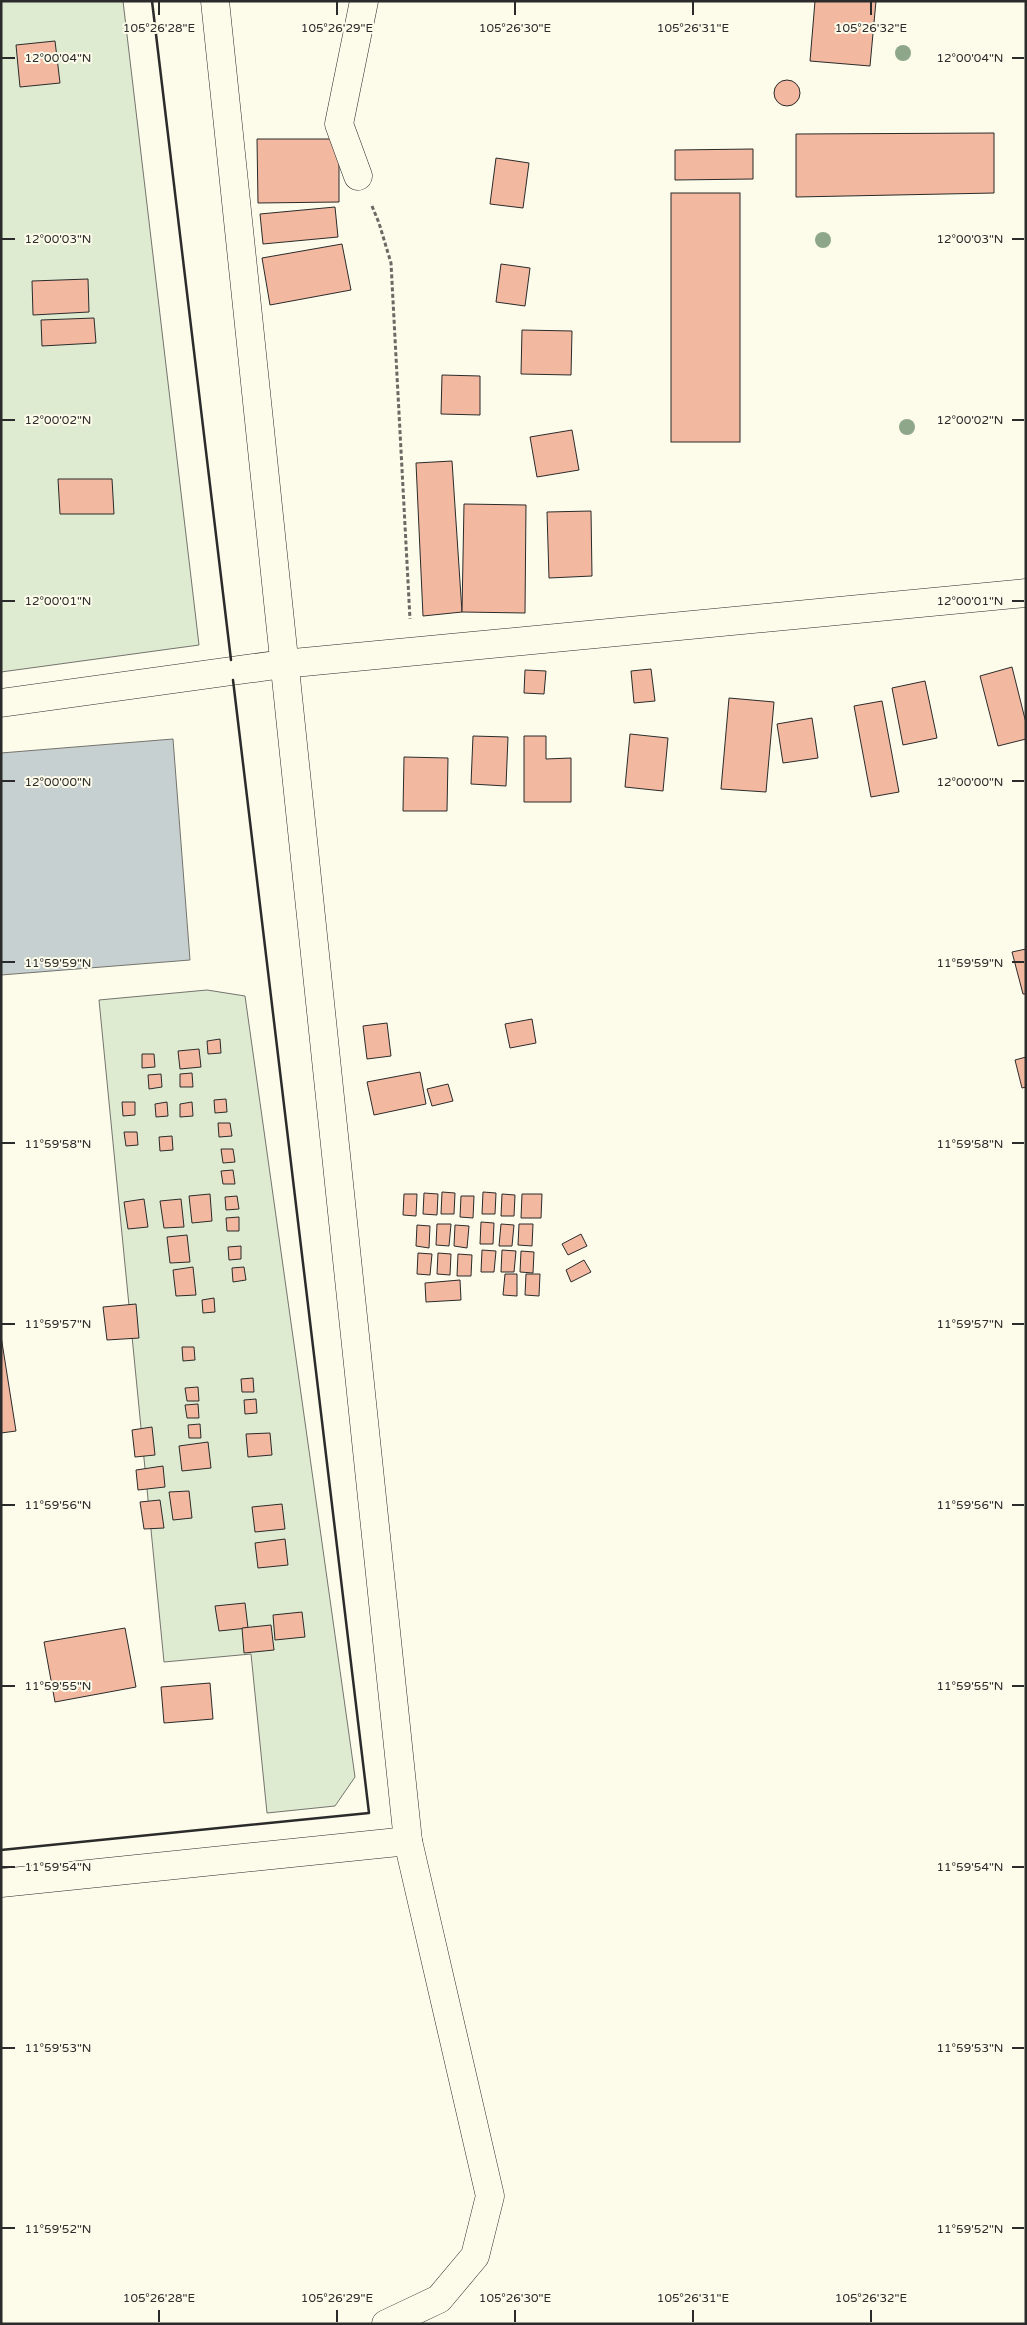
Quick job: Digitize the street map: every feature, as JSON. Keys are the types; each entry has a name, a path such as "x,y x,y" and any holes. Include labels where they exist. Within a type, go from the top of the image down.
{"street":[{"path":"214,1 408,1841 490,2196 475,2256 439,2299 386,2324"},
{"path":"358,176 339,124 364,1"},
{"path":"1,703 284,664 1026,593"},
{"path":"1,1883 408,1841"}],"path":[{"path":"358,176 379,223 391,263 412,652"}],"green space":[{"path":"1,1 123,1 199,645 1,672"},
{"path":"207,990 245,996 355,1777 335,1806 267,1813 251,1654 164,1662 99,1000"}],"shaded area":[{"path":"173,739 190,960 1,975 1,753"}],"building":[{"path":"815,1 876,1 870,66 810,61"},
{"path":"55,41 60,83 20,87 16,45"},
{"path":"787,80 796,84 800,93 796,102 787,106 778,102 774,93 778,84"},
{"path":"994,133 994,193 796,197 796,134"},
{"path":"257,139 339,139 339,202 258,203"},
{"path":"753,149 753,179 675,180 675,150"},
{"path":"496,158 529,163 523,208 490,204"},
{"path":"671,193 740,193 740,442 671,442"},
{"path":"335,207 338,237 263,244 260,214"},
{"path":"342,244 351,290 270,305 262,258"},
{"path":"501,264 530,268 525,306 496,302"},
{"path":"88,279 89,312 33,315 32,281"},
{"path":"94,318 96,343 42,346 41,320"},
{"path":"522,330 572,331 571,375 521,374"},
{"path":"442,375 480,376 480,415 441,414"},
{"path":"572,430 579,470 537,477 530,437"},
{"path":"452,461 462,612 423,616 416,463"},
{"path":"58,479 112,479 114,514 60,514"},
{"path":"464,504 526,505 525,613 462,612"},
{"path":"591,511 592,576 549,578 547,512"},
{"path":"1012,667 1026,723 1026,739 998,746 980,676"},
{"path":"651,669 655,701 634,703 631,671"},
{"path":"525,670 546,671 544,694 524,693"},
{"path":"925,681 937,738 903,745 892,688"},
{"path":"729,698 774,702 766,792 721,789"},
{"path":"882,701 899,792 871,797 854,706"},
{"path":"812,718 818,758 783,763 777,724"},
{"path":"630,734 668,738 663,791 625,787"},
{"path":"473,736 508,737 506,786 471,784"},
{"path":"524,736 546,736 546,759 571,758 571,802 524,802"},
{"path":"404,757 448,758 447,811 403,811"},
{"path":"1026,949 1026,994 1023,994 1012,952"},
{"path":"532,1019 536,1043 510,1048 505,1024"},
{"path":"387,1023 391,1056 367,1059 363,1026"},
{"path":"220,1039 221,1053 208,1054 207,1041"},
{"path":"199,1049 201,1067 180,1069 178,1051"},
{"path":"142,1054 154,1054 155,1067 142,1068"},
{"path":"1026,1057 1026,1087 1022,1088 1015,1060"},
{"path":"420,1072 426,1104 374,1115 367,1082"},
{"path":"192,1073 193,1087 180,1087 180,1074"},
{"path":"161,1074 162,1087 149,1089 148,1075"},
{"path":"448,1084 453,1101 432,1106 427,1089"},
{"path":"226,1099 227,1112 215,1113 214,1100"},
{"path":"122,1102 135,1102 135,1115 123,1116"},
{"path":"167,1102 168,1116 156,1117 155,1104"},
{"path":"192,1102 193,1116 180,1117 180,1104"},
{"path":"218,1123 230,1123 232,1136 219,1137"},
{"path":"124,1132 137,1132 138,1145 126,1146"},
{"path":"172,1136 173,1150 160,1151 159,1137"},
{"path":"221,1149 233,1149 235,1162 223,1163"},
{"path":"233,1170 235,1184 223,1184 221,1171"},
{"path":"442,1192 455,1193 454,1214 441,1214"},
{"path":"483,1192 496,1193 495,1214 482,1214"},
{"path":"424,1193 438,1194 437,1215 423,1214"},
{"path":"210,1194 212,1221 192,1223 189,1196"},
{"path":"404,1194 417,1194 416,1216 403,1215"},
{"path":"502,1194 515,1195 514,1216 501,1216"},
{"path":"522,1194 542,1194 541,1218 521,1218"},
{"path":"237,1196 239,1209 226,1210 225,1197"},
{"path":"461,1196 474,1196 473,1218 460,1217"},
{"path":"144,1199 148,1227 128,1229 124,1202"},
{"path":"181,1199 184,1227 164,1228 160,1201"},
{"path":"239,1217 239,1231 227,1231 226,1218"},
{"path":"481,1222 494,1223 493,1244 480,1244"},
{"path":"437,1224 451,1224 449,1246 436,1245"},
{"path":"501,1224 514,1225 512,1246 499,1246"},
{"path":"519,1224 533,1224 532,1246 518,1245"},
{"path":"417,1225 430,1226 429,1248 416,1246"},
{"path":"455,1225 469,1226 467,1248 454,1246"},
{"path":"581,1234 587,1246 568,1255 562,1244"},
{"path":"187,1235 190,1262 170,1263 167,1237"},
{"path":"241,1246 241,1259 229,1260 228,1247"},
{"path":"482,1250 496,1251 494,1272 481,1272"},
{"path":"502,1250 516,1251 514,1272 501,1272"},
{"path":"521,1251 534,1252 533,1273 520,1272"},
{"path":"418,1253 432,1254 430,1275 417,1274"},
{"path":"438,1253 451,1254 450,1275 437,1274"},
{"path":"458,1254 472,1255 471,1276 457,1276"},
{"path":"584,1260 591,1272 571,1282 566,1270"},
{"path":"193,1267 196,1295 176,1296 173,1270"},
{"path":"244,1267 246,1280 233,1282 232,1268"},
{"path":"505,1274 517,1274 517,1296 503,1295"},
{"path":"526,1274 540,1274 539,1296 525,1295"},
{"path":"460,1280 461,1300 426,1302 425,1283"},
{"path":"214,1298 215,1312 203,1313 202,1300"},
{"path":"136,1304 139,1338 107,1340 103,1307"},
{"path":"1,1336 16,1431 1,1433"},
{"path":"182,1347 194,1347 195,1360 183,1361"},
{"path":"253,1378 254,1392 242,1392 241,1379"},
{"path":"198,1387 199,1401 187,1401 185,1388"},
{"path":"256,1399 257,1413 245,1414 244,1400"},
{"path":"198,1404 199,1418 187,1418 185,1405"},
{"path":"200,1424 201,1438 189,1438 188,1425"},
{"path":"152,1427 155,1455 135,1457 132,1430"},
{"path":"270,1433 272,1455 248,1457 246,1434"},
{"path":"208,1442 211,1468 182,1471 179,1446"},
{"path":"163,1466 165,1487 138,1490 136,1470"},
{"path":"189,1491 192,1518 173,1520 169,1492"},
{"path":"160,1500 164,1528 144,1529 140,1502"},
{"path":"282,1504 285,1529 255,1532 252,1507"},
{"path":"285,1539 288,1565 258,1568 255,1543"},
{"path":"245,1603 248,1628 219,1631 215,1606"},
{"path":"302,1612 305,1637 275,1640 273,1615"},
{"path":"271,1625 274,1650 244,1653 242,1628"},
{"path":"125,1628 136,1687 55,1702 44,1642"},
{"path":"210,1683 213,1719 164,1723 161,1687"}],"wall":[{"path":"152,1 231,660"},
{"path":"1,1850 369,1813 233,680"}]}
